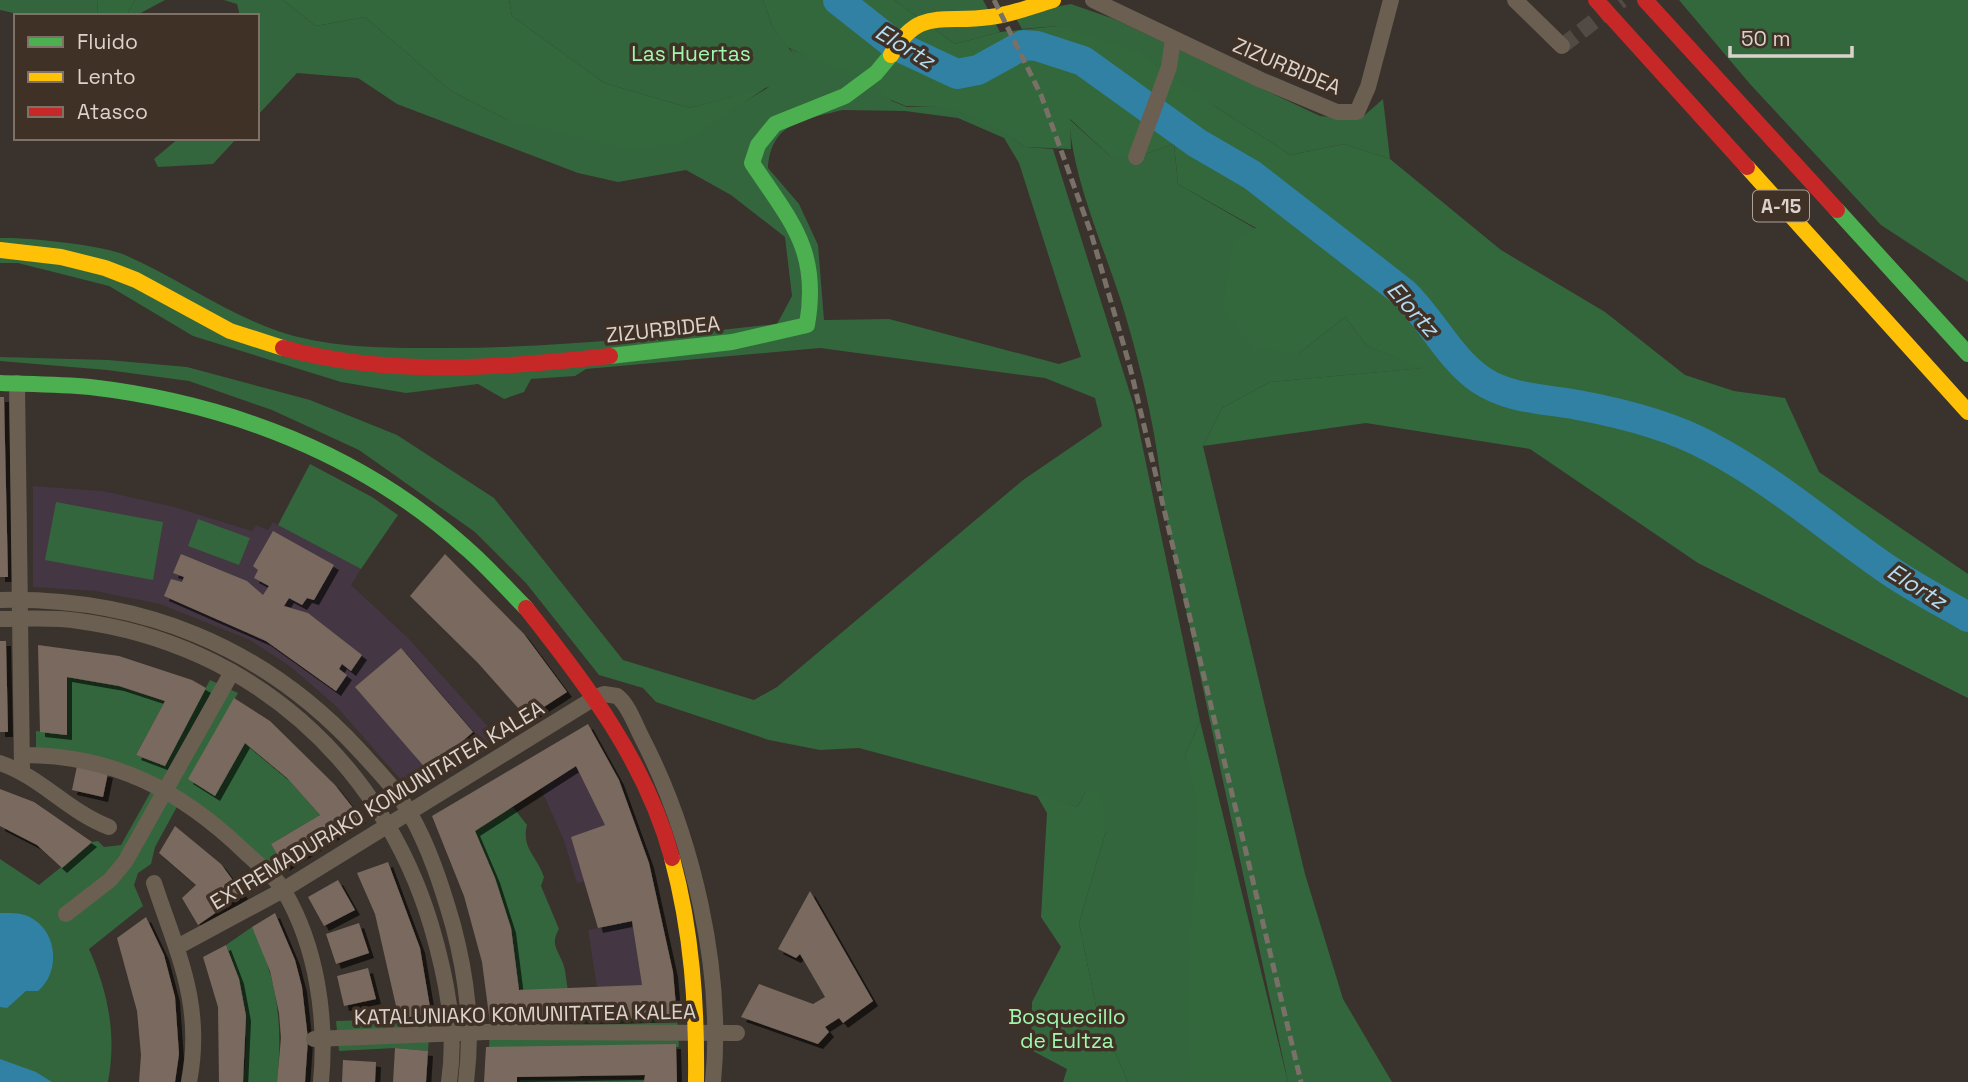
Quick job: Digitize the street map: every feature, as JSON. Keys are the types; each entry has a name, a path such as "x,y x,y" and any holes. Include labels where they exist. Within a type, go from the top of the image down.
{"main road":[{"name":"ZIZURBIDEA","path":"0,250 66,257 109,270 154,291 212,325 248,338 311,355 375,365 474,368 633,354 761,338 807,325 814,297 809,259 795,226 752,163 758,140 775,123 809,107 841,98 868,79 880,70 907,31 917,23 987,18 1053,0"},
{"name":"A-15","path":"1596,0 1968,414"},
{"name":"A-15","path":"1644,0 1968,354"},
{"path":"1843,220 1968,333"},
{"path":"0,383 97,385 200,405 269,427 381,483 443,527 485,564 559,647 596,697 633,757 657,811 686,917 698,1033 696,1082"}],"street":[{"name":"ZIZURBIDEA","path":"1093,0 1172,39 1337,112 1357,112 1368,86 1391,0"},
{"path":"1515,0 1562,46"},
{"path":"1136,157 1169,66 1172,39"},
{"path":"17,383 23,763 89,818 109,827"},
{"path":"0,600 81,603 144,616 210,639 255,662 299,693 343,733 387,780 409,812 445,898 464,970 471,1033 466,1082"},
{"path":"0,619 79,621 140,633 201,656 232,672 288,710 329,744 369,792 390,826 420,889 443,968 452,1034 449,1082"},
{"path":"66,914 110,880 125,862 232,672"},
{"path":"596,697 604,694 622,700 669,799 699,905 715,1033 713,1082"},
{"name":"EXTREMADURAKO KOMUNITATEA KALEA","path":"178,946 283,890 596,697"},
{"path":"0,763 91,762 124,771 167,790 222,830 283,890 305,938 318,988 321,1082"},
{"path":"154,883 178,946 188,983 193,1029 190,1082"},
{"name":"KATALUNIAKO KOMUNITATEA KALEA","path":"319,1039 471,1033 737,1033"}],"shaded area":[{"path":"33,486 103,491 174,507 252,531 256,525 268,530 273,522 361,569 351,585 408,638 501,741 414,795 337,707 291,667 250,640 160,604 95,591 33,587"},
{"path":"576,766 605,824 633,815 649,863 661,915 632,921 642,985 597,988 588,930 598,928 584,882 577,883 563,838 541,789"}],"green space":[{"path":"0,0 98,0 97,14 18,14 0,10"},
{"path":"98,0 135,0 127,14 97,14"},
{"path":"135,0 165,0 139,14 127,14"},
{"name":"Las Huertas","path":"224,0 283,0 316,26 365,17 451,91 508,120 725,113 769,87 690,108 604,83 512,16 509,0 763,0 773,27 793,54 790,49 868,79 892,101 907,107 944,106 984,120 1026,147 1053,149 1134,406 1200,721 1185,756 1198,795 1192,1082 1128,1082 1097,1011 1079,923 1106,831 1086,791 1077,807 859,748 820,750 769,740 656,702 643,688 599,675 526,583 475,532 359,450 272,410 189,381 107,370 0,361 0,357 108,360 187,367 310,400 397,435 494,498 623,660 754,700 777,687 1023,480 1102,426 1095,398 1045,378 820,348 586,369 575,376 531,379 524,392 504,399 478,384 406,393 341,382 193,336 109,286 18,263 0,263 0,238 45,240 115,251 266,326 305,339 360,346 520,346 606,341 777,324 792,296 785,237 731,195 686,170 618,182 578,173 397,104 358,78 297,73 259,114 259,14 240,14 237,4","holes":["842,110 905,111 958,118 1004,138 1019,163 1081,357 1059,364 889,319 824,320 818,245 799,204 768,168 775,141 792,125"]},
{"path":"283,0 509,0 512,16 604,83 690,108 767,87 681,144 625,149 508,120 451,91 365,17 316,26"},
{"path":"763,0 894,0 955,44 1000,32 1058,26 1138,52 1214,106 1291,155 1344,144 1390,159 1501,250 1605,312 1685,375 1734,391 1785,398 1819,472 1968,574 1968,698 1698,563 1530,449 1366,423 1203,446 1222,408 1270,382 1423,368 1367,346 1345,317 1299,353 1253,348 1222,309 1233,242 1256,228 1178,184 1174,144 1136,157 1111,157 1070,119 1071,149 1026,147 984,121 945,107 906,106 886,98 868,79 787,47 773,27"},
{"path":"894,0 983,0 1000,32 955,44"},
{"path":"1679,0 1968,0 1968,282 1881,225 1750,84"},
{"path":"1071,4 1114,19 1320,116 1359,120 1383,99 1390,159 1344,144 1291,155 1214,106 1058,26 1022,29 1014,15"},
{"path":"1069,119 1111,157 1136,157 1174,144 1178,184 1256,229 1299,353 1345,317 1367,346 1425,368 1270,382 1222,408 1203,446 1305,874 1343,999 1392,1082 1288,1082 1164,508 1158,458 1144,386 1125,314 1077,169"},
{"path":"177,140 235,140 213,164 158,167 154,159"},
{"path":"310,464 372,497 398,515 361,569 278,525"},
{"path":"56,502 163,522 153,580 45,560"},
{"path":"198,519 250,538 239,565 188,546"},
{"path":"67,677 119,686 165,701 136,755 164,765 210,680 238,693 189,779 245,743 287,778 320,815 271,844 284,866 263,883 234,849 179,803 155,847 151,864 138,873 134,885 143,906 89,949 109,1014 112,1047 108,1082 0,1082 0,859 39,885 92,842 98,841 104,847 121,845 154,786 36,755 36,731 67,734"},
{"path":"1200,721 1288,1082 1190,1082 1186,1013 1197,826 1196,795 1185,756"},
{"name":"Bosquecillo de Eultza","path":"1086,791 1102,794 1106,831 1079,923 1097,1011 1128,1082 1063,1082 1067,1069 1031,1050 1032,1002 1061,947 1041,917 1047,813 1036,794 1077,807"},
{"path":"513,807 527,825 526,840 544,877 541,886 559,929 555,945 564,968 568,990 519,990 503,909 475,831"},
{"path":"252,927 268,965 279,1021 277,1082 243,1082 246,1029 242,995 226,945"},
{"path":"431,1013 428,1051 395,1048 339,1051 336,1021 399,1019"},
{"path":"677,1017 679,1047 489,1050 490,1023"},
{"path":"647,1079 647,1082 520,1082 520,1080"}],"water":[{"path":"0,913 21,914 33,919 47,934 53,954 53,964 45,983 38,991 26,991 7,1008 0,1007"},
{"path":"0,1059 36,1072 52,1082 0,1082"}],"building":[{"path":"0,397 4,397 8,577 0,577"},
{"path":"273,531 334,565 314,600 307,598 302,605 289,598 284,606 308,613 362,655 351,671 342,664 339,669 347,675 336,691 266,641 164,596 171,579 182,582 184,577 173,573 181,554 247,581 263,595 269,586 254,578 258,570 253,566"},
{"path":"445,554 524,634 567,692 527,718 478,663 410,596"},
{"path":"0,641 6,641 8,732 0,732"},
{"path":"38,645 119,656 192,680 206,688 165,766 136,755 165,701 119,686 67,677 67,735 40,732"},
{"path":"401,648 473,732 428,771 355,687"},
{"path":"234,698 270,721 335,785 361,818 284,866 271,844 320,815 287,778 245,743 215,796 188,779"},
{"path":"588,724 619,780 649,863 673,972 677,1017 490,1023 482,962 464,896 432,816","holes":["576,766 605,825 571,837 598,928 632,921 642,985 519,990 511,928 495,878 475,831"]},
{"path":"77,766 108,773 103,797 72,790"},
{"path":"0,789 34,802 92,842 62,868 37,845 0,826"},
{"path":"175,826 221,864 243,894 198,925 182,898 196,885 159,853"},
{"path":"388,862 420,948 431,1013 399,1019 375,914 357,873"},
{"path":"338,880 355,910 324,926 308,897"},
{"path":"810,891 873,1001 843,1023 839,1018 825,1027 829,1032 818,1044 741,1017 759,984 813,1004 825,997 800,954 796,958 778,949"},
{"path":"275,913 295,960 302,987 308,1039 305,1082 277,1082 281,1038 279,1013 270,971 252,927"},
{"path":"146,917 164,955 175,997 179,1054 175,1082 139,1082 141,1055 137,1011 117,938"},
{"path":"359,923 369,953 336,964 326,934"},
{"path":"226,945 239,979 246,1016 243,1082 219,1082 218,1007 203,957"},
{"path":"368,968 376,999 344,1006 337,976"},
{"path":"676,1044 677,1082 644,1082 645,1075 517,1077 517,1082 484,1082 486,1047"},
{"path":"395,1048 428,1051 426,1082 393,1082"},
{"path":"343,1060 376,1062 375,1082 342,1082"}],"waterway":[{"name":"Elortz","path":"838,0 895,45 957,74 978,70 1023,45 1037,46 1083,61 1197,143 1252,175 1404,293 1459,361 1481,380 1516,395 1629,416 1695,439 1757,475 1899,577 1968,617"}],"tunnel":[{"path":"1562,46 1622,0"}],"railway":[{"path":"994,0 1041,95 1091,233 1130,367 1301,1082"}],"traffic: fast":[{"path":"610,356 732,342 807,325 810,299 806,256 790,220 752,163 758,145 775,124 845,96 876,73 891,55"},
{"path":"1837,210 1968,354"},
{"path":"0,383 79,386 142,395 242,420 291,438 383,485 426,515 474,555 526,608"}],"traffic: slow":[{"path":"891,55 901,40 922,23 998,16 1053,0"},
{"path":"1747,167 1968,412"},
{"path":"0,250 61,257 105,268 136,280 230,331 283,348"},
{"path":"672,858 689,941 696,1082"}],"traffic: jam":[{"path":"1596,0 1747,167"},
{"path":"1645,0 1837,210"},
{"path":"283,348 363,363 404,366 529,364 610,356"},
{"path":"526,608 571,666 612,726 647,789 672,858"}]}
